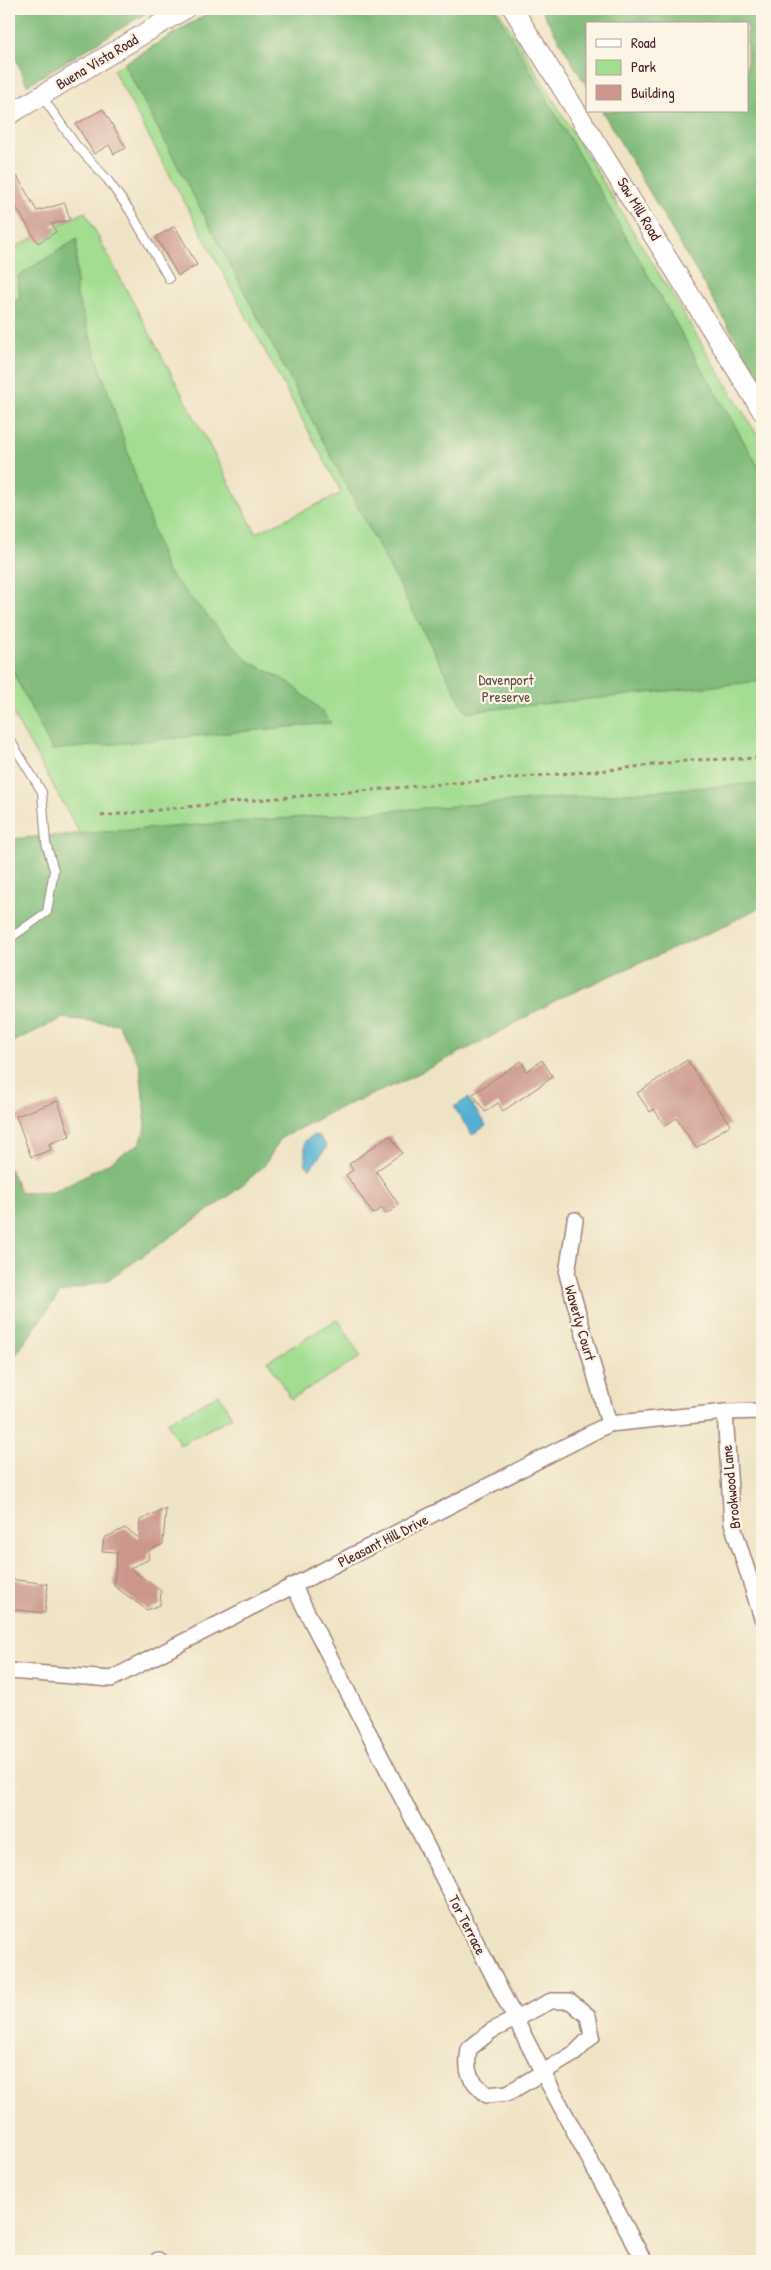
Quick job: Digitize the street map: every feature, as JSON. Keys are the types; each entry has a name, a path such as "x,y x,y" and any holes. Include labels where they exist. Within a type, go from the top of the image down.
{"street":[{"name":"Buena Vista Road","path":"11,110 41,95 184,9"},
{"name":"Saw Mill Road","path":"513,9 613,166 762,411"},
{"name":"Waverly Court","path":"575,1220 566,1274 608,1424"},
{"name":"Pleasant Hill Drive","path":"9,1671 111,1679 294,1587 608,1424 725,1412 762,1411"},
{"name":"Brookwood Lane","path":"725,1412 732,1523 762,1618"},
{"name":"Tor Terrace","path":"294,1587 543,2073 644,2261"},
{"path":"551,2001 570,2001 588,2016 592,2036 575,2053 543,2073 508,2093 487,2095 475,2084 466,2068 469,2049 491,2031 515,2018 551,2001"}],"lane":[{"path":"41,95 76,144 107,179 130,211 169,279"},
{"path":"9,738 42,792 46,843 54,870 47,912 9,939"}],"path":[{"path":"101,816 618,769 694,760 762,758"}],"green space":[{"path":"9,9 153,9 27,85 9,42"},
{"name":"Davenport Preserve","path":"215,9 498,9 762,443 762,858 221,1085 9,707 9,250 85,212 256,533 342,493 113,70"},
{"path":"215,9 495,9 762,473 762,681 466,712 124,64"},
{"path":"541,9 762,9 762,383 603,112 748,112 748,22 586,22 586,85"},
{"path":"77,239 76,293 166,570 247,660 290,683 321,710 331,723 52,750 9,664 9,306 20,298 18,276"},
{"path":"762,783 762,906 720,928 560,998 485,1040 397,1084 337,1109 281,1138 264,1166 229,1196 108,1280 60,1293 12,1360 9,1369 9,1168 21,1193 53,1192 109,1163 140,1143 146,1127 140,1066 118,1024 63,1018 9,1044 9,839"},
{"path":"338,1319 361,1357 291,1399 268,1361"},
{"path":"219,1394 232,1417 180,1445 167,1422"}],"water":[{"path":"468,1098 486,1126 472,1135 454,1107"},
{"path":"313,1135 319,1136 327,1147 310,1169 305,1164 305,1141"}],"building":[{"path":"103,109 126,148 114,154 109,145 94,154 76,124"},
{"path":"17,176 37,211 65,203 70,220 52,224 56,232 38,243 9,196 9,181"},
{"path":"175,226 197,265 178,276 156,237"},
{"path":"542,1060 553,1077 503,1111 498,1103 485,1112 473,1094 521,1061 527,1071"},
{"path":"687,1060 730,1125 696,1148 676,1118 665,1126 654,1109 650,1112 637,1093"},
{"path":"58,1101 70,1136 49,1144 51,1150 31,1157 16,1116"},
{"path":"390,1135 402,1153 376,1171 399,1205 386,1214 382,1208 373,1214 346,1175 353,1170 349,1164"},
{"path":"166,1508 163,1544 149,1550 148,1560 130,1568 161,1591 160,1605 147,1610 114,1586 117,1552 102,1551 104,1538 125,1528 139,1538 140,1520"},
{"path":"9,1579 48,1584 45,1613 9,1609"}]}
